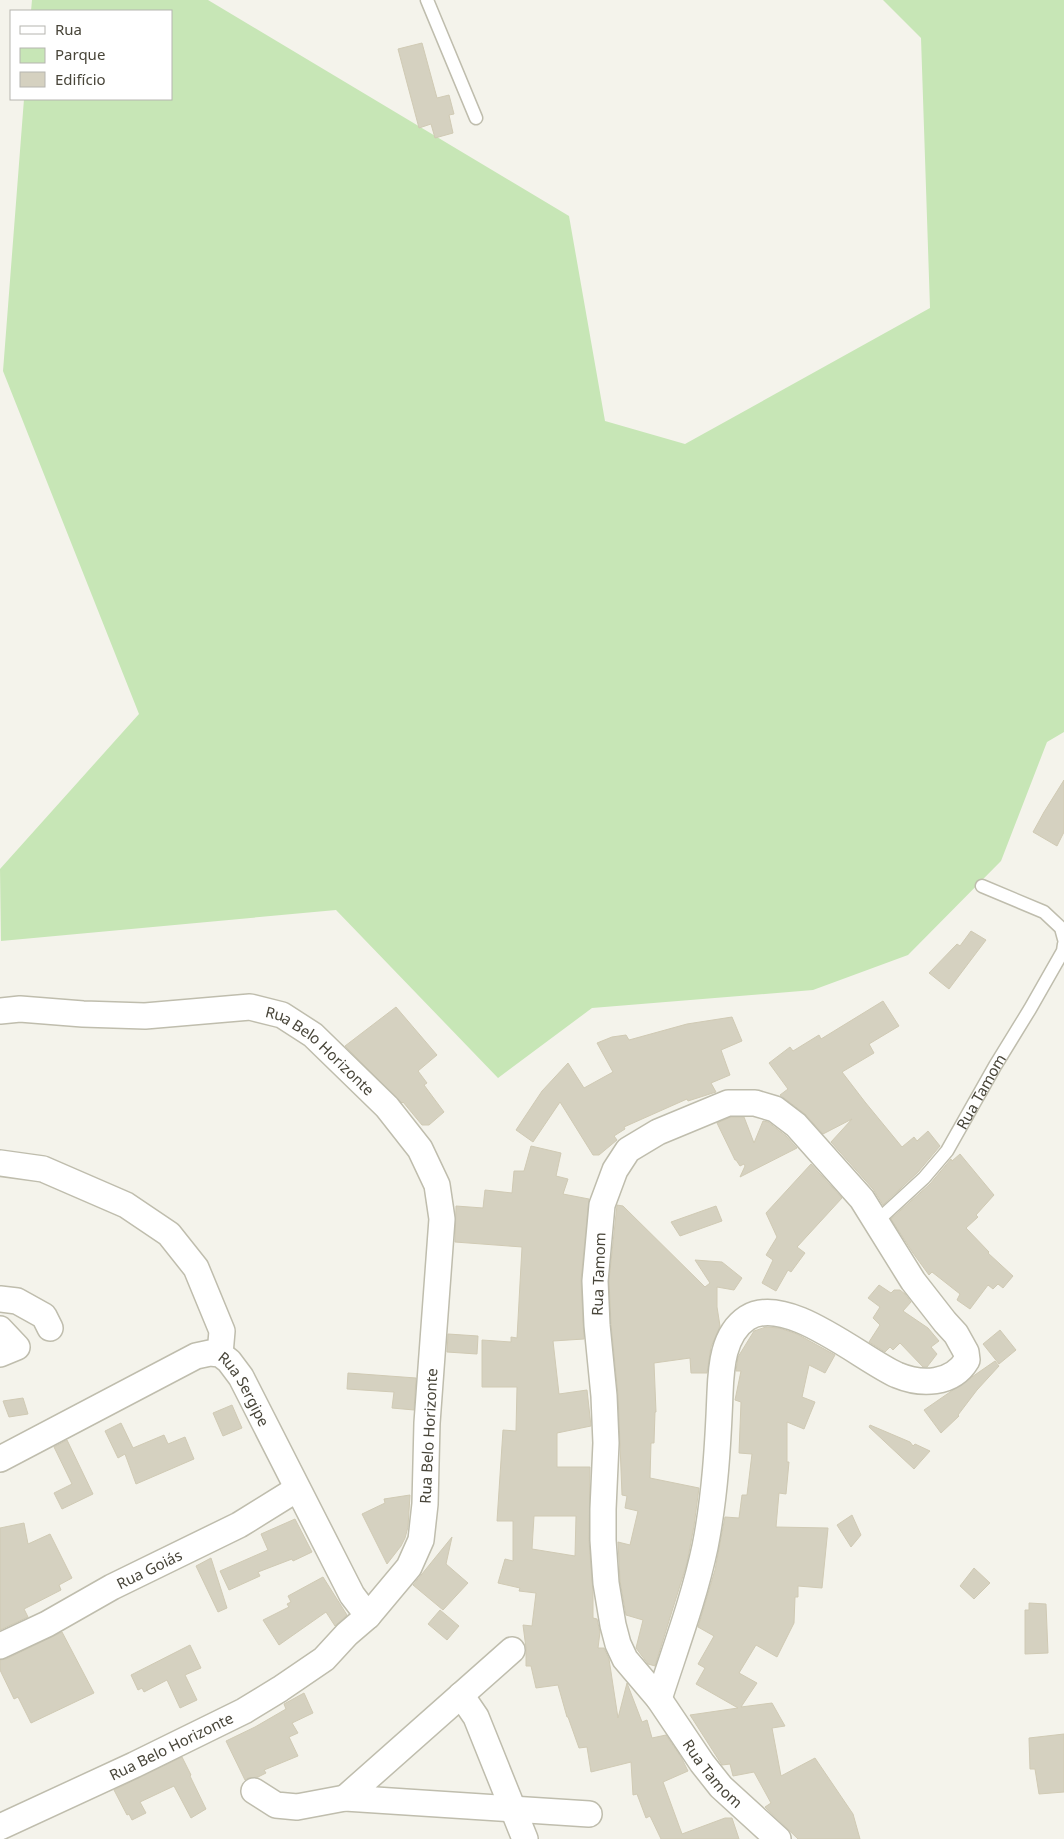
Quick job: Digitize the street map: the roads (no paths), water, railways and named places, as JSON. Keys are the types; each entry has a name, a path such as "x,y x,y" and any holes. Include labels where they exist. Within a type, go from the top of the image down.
{"street":[{"name":"Rua Belo Horizonte","path":"0,1011 20,1008 83,1014 145,1016 250,1007 282,1015 313,1035 387,1107 420,1150 437,1185 442,1219 427,1423 425,1504 420,1540 409,1567 368,1616 347,1634 324,1659 280,1690 126,1768 0,1827"},
{"name":"Rua Tamom","path":"659,1699 690,1602 704,1548 714,1490 721,1377 726,1350 734,1330 748,1318 766,1312 787,1314 813,1326 897,1375 916,1380 936,1381 948,1378 956,1373 967,1360 966,1352 956,1334 913,1281 862,1199 796,1125 775,1109 755,1103 728,1103 658,1132 628,1150 614,1170 602,1205 595,1281 606,1443 603,1540 606,1583 613,1625 618,1644 626,1659 659,1699 702,1763 721,1787 778,1839"},
{"path":"0,1163 42,1169 126,1204 169,1234 196,1268 200,1277 222,1331 220,1354"},
{"path":"0,1299 17,1301 44,1316 50,1328"},
{"path":"0,1329 17,1347 0,1354"},
{"name":"Rua Sergipe","path":"0,1459 196,1356 210,1353 220,1354 229,1361 250,1393 297,1490 352,1595 368,1616"},
{"name":"Rua Goiás","path":"0,1646 47,1624 112,1587 239,1525 297,1490"},
{"path":"345,1798 512,1650"},
{"path":"461,1695 476,1717 525,1839"},
{"path":"254,1791 276,1805 297,1807 345,1798 589,1814"}],"lane":[{"path":"427,0 476,118"},
{"path":"982,886 1044,912 1061,928 1064,939"},
{"name":"Rua Tamom","path":"876,1222 924,1178 947,1151 1063,951 1064,944"}]}
